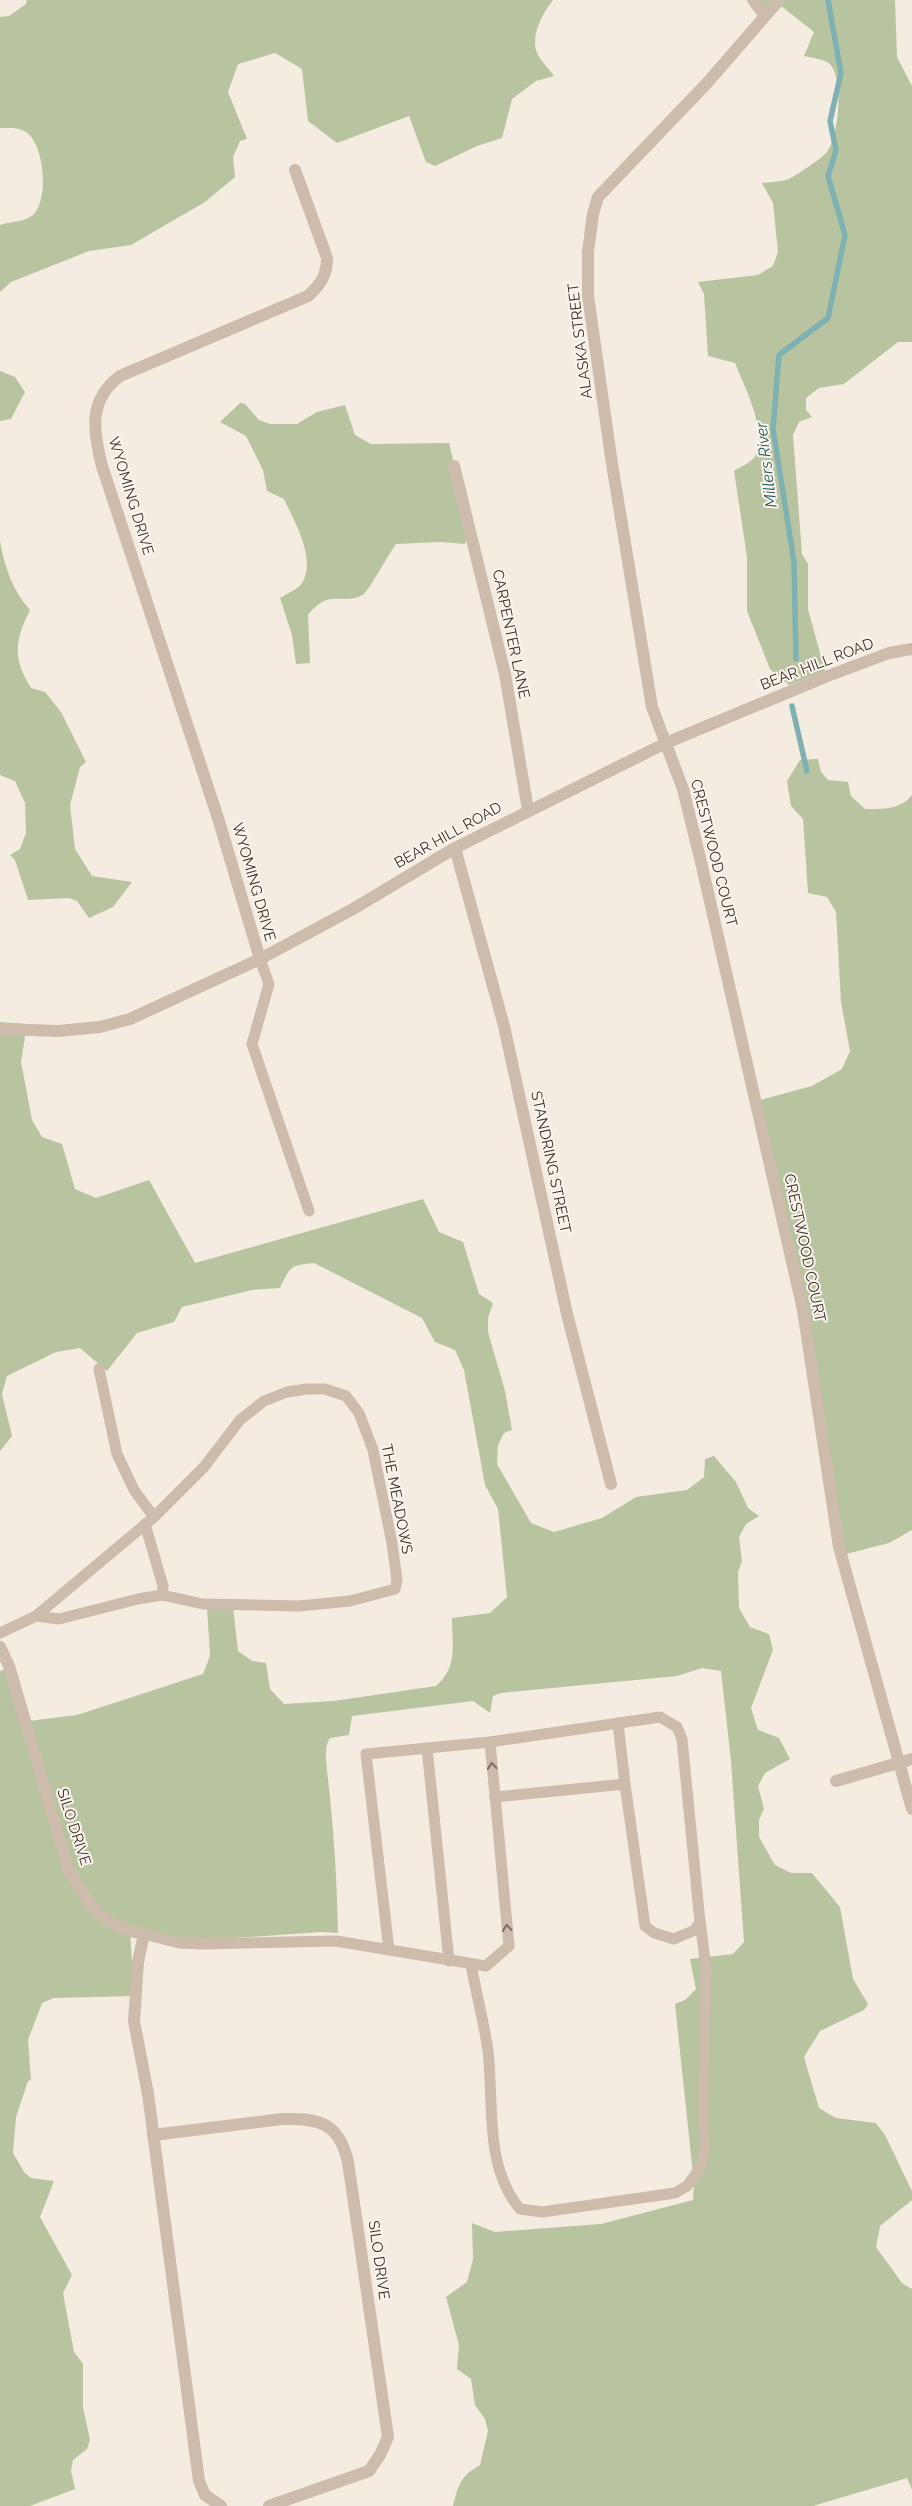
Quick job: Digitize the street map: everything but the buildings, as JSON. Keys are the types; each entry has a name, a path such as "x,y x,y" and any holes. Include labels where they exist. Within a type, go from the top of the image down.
{"street":[{"path":"753,0 765,16"},
{"name":"ALASKA STREET","path":"666,742 652,708 612,464 590,306 588,252 592,214 598,197 708,82 778,0"},
{"name":"WYOMING DRIVE","path":"260,959 218,818 102,466 96,444 95,420 102,392 120,376 308,296 321,284 327,270 327,258 322,238 295,170"},
{"name":"CARPENTER LANE","path":"454,466 505,674 528,810"},
{"name":"BEAR HILL ROAD","path":"0,1029 58,1031 100,1027 130,1019 260,959 354,909 455,848 666,742 825,677 889,653 912,649"},
{"name":"CRESTWOOD COURT","path":"666,742 683,789 701,862 803,1310 839,1547 912,1808"},
{"name":"STANDRING STREET","path":"455,848 504,1026 567,1314 611,1484"},
{"name":"SILO DRIVE","path":"0,1647 14,1682 68,1868 82,1893 97,1910 116,1926 144,1934"},
{"path":"836,1781 912,1759"},
{"path":"144,1934 138,1962 134,2021 148,2094 199,2481 205,2495 220,2506"},
{"name":"SILO DRIVE","path":"153,2135 302,2118 330,2126 343,2142 348,2162 388,2437 380,2455 369,2471 269,2506"}],"lane":[{"path":"260,959 270,984 252,1044 309,1211"},
{"path":"99,1369 117,1454 150,1520 163,1586 162,1595"},
{"name":"THE MEADOWS","path":"0,1633 36,1616 150,1520 204,1466 240,1420 264,1401 287,1392 325,1389 346,1396 355,1407 373,1450 392,1543 397,1580 395,1589 350,1601 299,1606 204,1604 162,1595 138,1599 59,1619 36,1616"},
{"path":"389,1950 366,1754 490,1742 660,1718 677,1727 682,1739 706,1967 704,2148 699,2170 687,2186 675,2193 542,2212 520,2208 511,2198 503,2184 497,2160 488,2050 471,1964"},
{"path":"618,1723 646,1926 654,1933 674,1939 690,1933 700,1922"},
{"path":"144,1934 179,1943 336,1941 486,1966 509,1946 490,1742"},
{"path":"427,1748 449,1960"},
{"path":"495,1797 625,1784"}],"green space":[{"path":"27,0 553,0 545,11 536,32 535,46 537,53 554,76 536,81 512,99 502,138 477,146 435,166 426,162 409,116 337,143 308,121 302,69 275,53 238,64 228,92 247,139 240,141 233,157 235,177 205,202 131,245 89,251 11,282 0,292 0,225 29,218 33,215 38,208 43,186 41,160 32,139 26,132 20,129 0,128 0,17 9,16 26,4"},
{"path":"757,0 895,0 897,57 912,86 912,342 898,342 844,384 819,388 806,398 806,410 812,417 799,422 793,435 802,554 808,564 808,609 825,671 789,685 770,669 747,611 747,557 734,471 751,461 758,450 758,426 735,363 708,356 704,294 698,282 758,275 773,266 778,252 773,203 762,183 789,179 809,167 827,152 835,134 838,94 837,82 830,64 804,56 814,32 776,2 766,8"},
{"path":"0,371 15,377 25,392 11,419 0,421"},
{"path":"240,403 245,404 259,420 270,424 297,424 317,412 345,405 355,435 371,444 449,443 470,529 465,544 441,542 396,544 364,594 350,599 330,599 316,607 308,615 310,663 296,664 292,635 280,598 302,583 306,573 306,552 284,499 267,491 263,470 246,436 220,422"},
{"path":"0,541 10,578 30,610 19,640 18,658 21,667 31,688 45,692 61,712 86,762 80,767 70,805 75,849 92,876 132,882 113,907 89,918 77,901 69,898 28,900 15,860 10,855 20,849 26,833 25,803 15,781 0,775"},
{"path":"818,759 821,772 828,780 848,782 851,796 865,809 885,809 897,806 912,795 912,1530 889,1543 846,1554 760,1100 812,1086 842,1069 850,1051 841,1002 836,912 827,897 808,893 803,819 791,806 787,781 800,760"},
{"path":"0,1022 27,1024 21,1062 32,1120 42,1137 62,1144 75,1189 96,1198 149,1180 195,1263 423,1199 439,1232 463,1242 479,1294 493,1303 488,1318 488,1332 505,1391 512,1430 504,1433 498,1445 497,1464 531,1523 554,1532 602,1518 636,1497 687,1490 704,1477 705,1459 714,1456 736,1482 748,1508 759,1516 746,1524 739,1537 742,1561 738,1572 739,1608 750,1627 769,1634 773,1650 751,1708 758,1730 779,1738 790,1759 765,1773 758,1786 764,1809 759,1820 759,1837 775,1865 791,1873 812,1873 840,1907 853,1979 868,2004 864,2010 820,2031 804,2057 819,2108 836,2118 876,2123 885,2135 912,2191 912,2200 880,2226 876,2247 902,2283 912,2289 912,2490 907,2478 813,2506 453,2506 461,2481 468,2473 480,2465 488,2431 485,2419 475,2405 471,2379 457,2369 459,2345 446,2297 467,2282 473,2259 472,2223 495,2232 601,2224 693,2200 694,2184 675,2004 685,2000 696,1989 690,1959 733,1954 744,1942 731,1761 721,1671 702,1668 677,1676 501,1693 493,1696 490,1713 473,1701 352,1716 349,1735 330,1738 326,1752 335,1856 338,1933 321,1932 193,1941 130,1929 134,1996 54,1998 42,2003 28,2040 31,2080 28,2081 16,2117 13,2153 24,2172 31,2178 54,2181 40,2217 72,2275 63,2293 74,2352 83,2364 83,2407 90,2440 87,2449 73,2460 71,2471 75,2489 30,2506 0,2506 0,1671 7,1669 29,1721 77,1715 203,1674 210,1656 207,1607 233,1607 238,1651 252,1661 266,1663 270,1689 284,1704 334,1701 436,1686 443,1679 451,1663 453,1646 452,1618 490,1613 507,1597 498,1509 485,1485 464,1370 455,1350 435,1342 422,1318 314,1263 292,1268 286,1275 280,1288 252,1290 182,1307 174,1322 137,1333 107,1371 80,1348 56,1352 7,1376 2,1394 12,1436 0,1451"}],"waterway":[{"name":"Millers River","path":"796,659 794,562 773,429 779,355 828,318 845,235 828,176 836,150 830,121 841,73 828,0"},
{"name":"Millers River","path":"792,706 807,771"}]}
